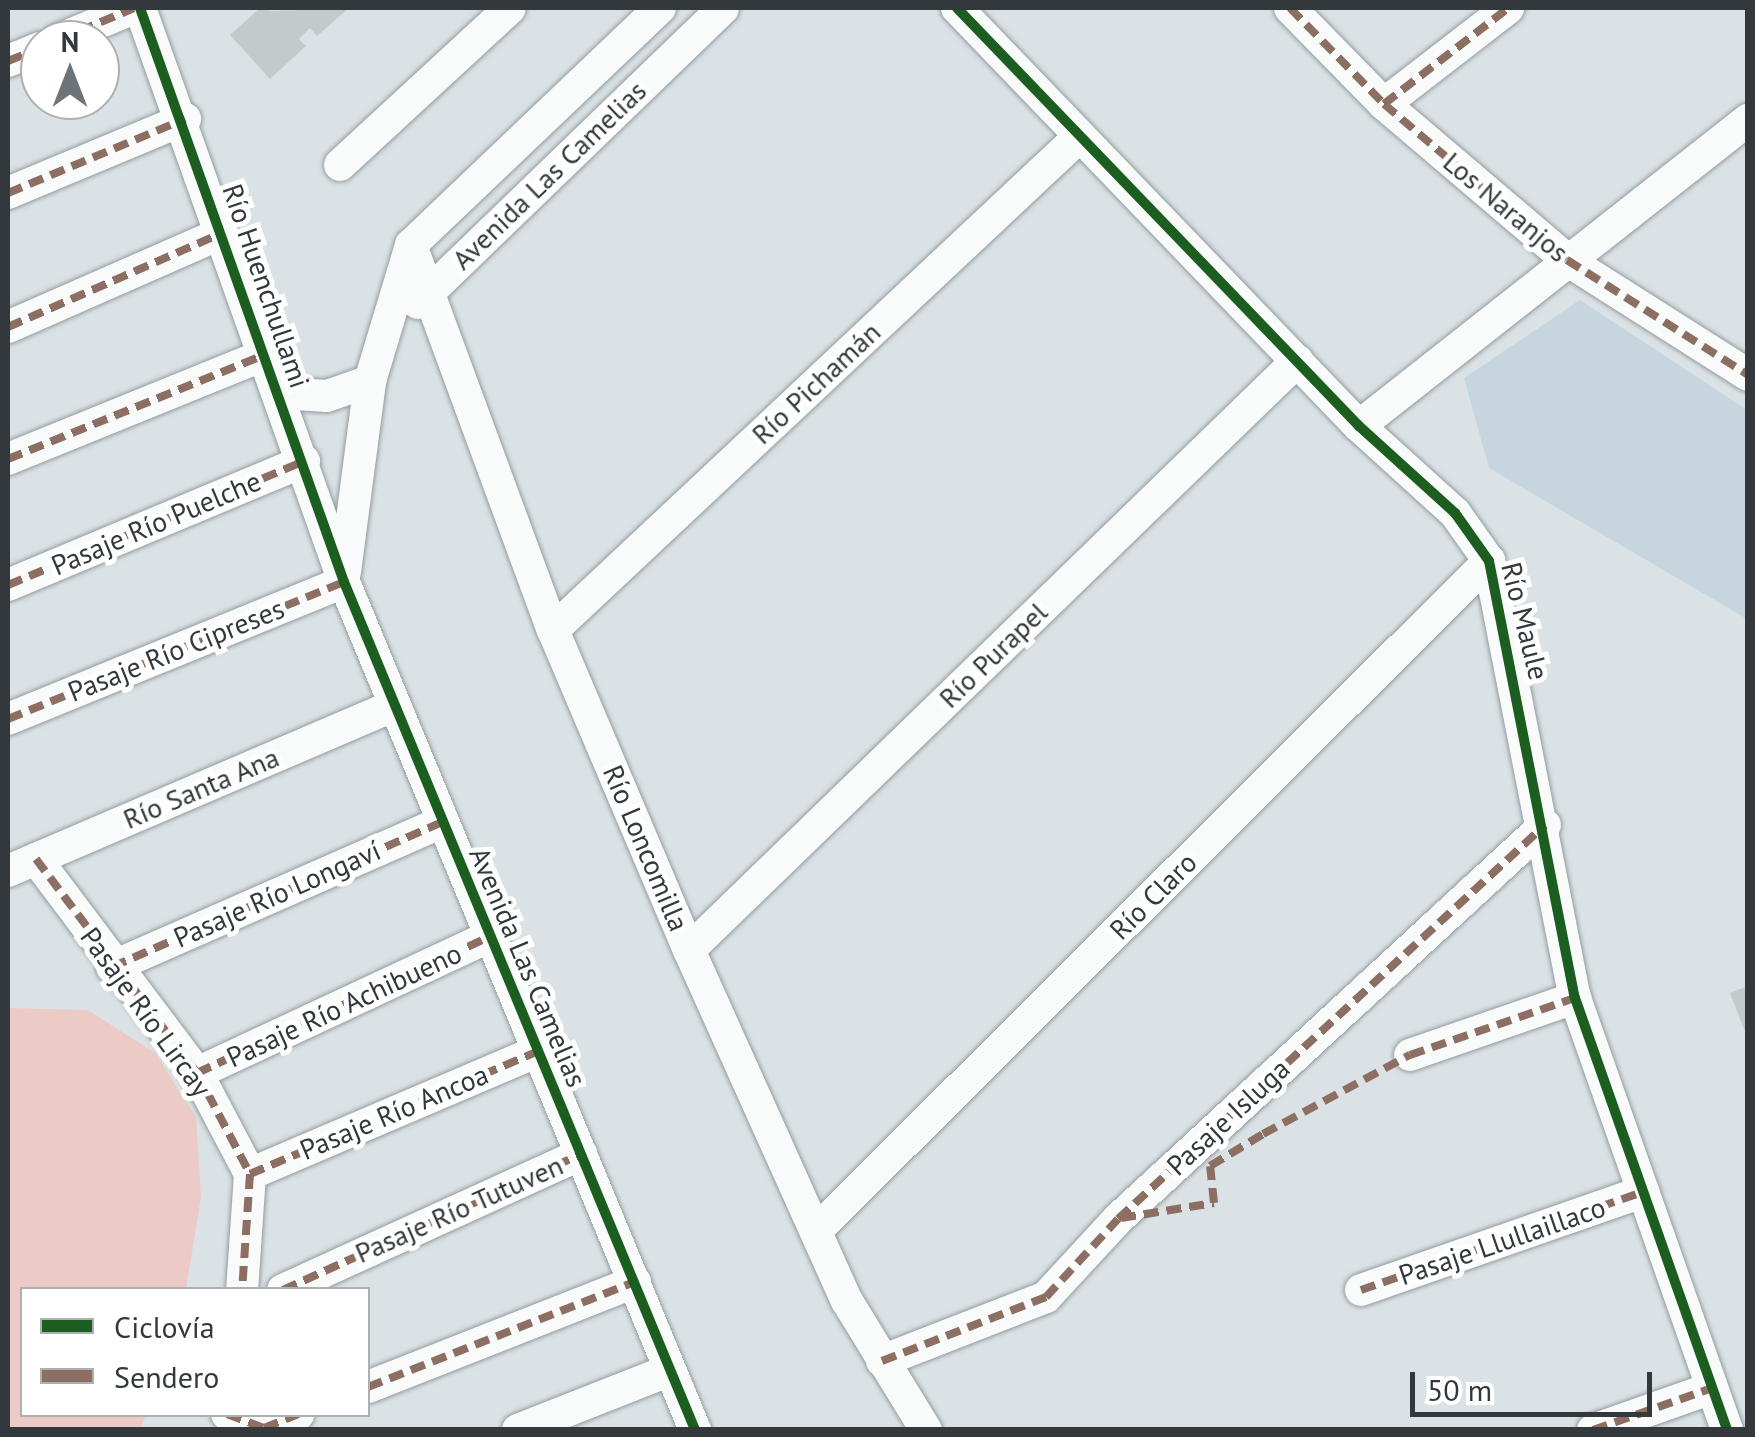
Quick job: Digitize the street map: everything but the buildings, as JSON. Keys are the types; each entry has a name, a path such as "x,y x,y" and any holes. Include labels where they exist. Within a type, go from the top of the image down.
{"street":[{"path":"107,20 137,8"},
{"name":"Río Huenchullami","path":"137,8 185,118 344,582"},
{"path":"340,165 510,8"},
{"name":"Avenida Las Camelias","path":"660,8 411,245 370,382 344,582 695,1430"},
{"name":"Avenida Las Camelias","path":"378,346 428,292 724,8"},
{"name":"Río Maule","path":"956,8 1359,426 1455,512 1489,560 1545,824 1575,998 1726,1430"},
{"name":"Los Naranjos","path":"1290,8 1384,104 1567,260 1748,375"},
{"path":"1384,104 1508,8"},
{"path":"8,193 185,118"},
{"path":"1359,426 1748,120"},
{"name":"Río Pichamán","path":"553,630 1080,136"},
{"path":"8,327 222,233"},
{"name":"Río Loncomilla","path":"411,245 553,630 690,950 816,1230 882,1360 926,1430"},
{"path":"8,459 266,354"},
{"name":"Río Purapel","path":"690,950 1297,361"},
{"path":"280,393 327,396 370,382"},
{"name":"Pasaje Río Puelche","path":"8,585 304,461"},
{"name":"Río Claro","path":"816,1230 1489,560"},
{"name":"Pasaje Río Cipreses","path":"8,718 344,582"},
{"name":"Río Santa Ana","path":"22,864 395,705"},
{"name":"Pasaje Río Longaví","path":"112,966 442,822"},
{"name":"Pasaje Isluga","path":"882,1360 1046,1298 1118,1219 1545,824"},
{"name":"Pasaje Río Lircay","path":"22,864 112,966 196,1074 250,1174"},
{"name":"Pasaje Río Achibueno","path":"196,1074 491,936"},
{"path":"1410,1054 1575,998"},
{"name":"Pasaje Río Ancoa","path":"250,1174 538,1051"},
{"name":"Pasaje Río Tutuven","path":"290,1287 581,1154"},
{"path":"242,1287 250,1174"},
{"name":"Pasaje Llullaillaco","path":"1361,1290 1643,1192"},
{"path":"370,1386 634,1282"},
{"path":"518,1430 670,1370"},
{"path":"1593,1430 1712,1388"},
{"path":"235,1417 264,1428 291,1417"}],"shaded area":[{"path":"1580,300 1747,410 1747,619 1489,468 1464,378"},
{"path":"8,1008 88,1010 155,1053 196,1117 201,1197 186,1287 20,1287 20,1417 145,1417 140,1429 8,1429"}],"marked path":[{"path":"106,20 134,8"},
{"path":"1290,8 1384,104 1567,260 1748,375"},
{"path":"1384,104 1508,8"},
{"path":"8,61 20,56"},
{"path":"8,193 185,119"},
{"path":"8,327 222,233"},
{"path":"8,459 266,354"},
{"path":"8,585 304,461"},
{"path":"8,719 344,582"},
{"path":"112,967 443,822"},
{"path":"882,1361 1046,1297 1118,1219 1545,825"},
{"path":"36,859 197,1073 250,1174 242,1287"},
{"path":"197,1073 491,936"},
{"path":"1121,1218 1214,1203 1210,1166 1263,1134 1410,1055 1575,998"},
{"path":"250,1174 539,1051"},
{"path":"290,1287 581,1154"},
{"path":"1361,1290 1643,1192"},
{"path":"370,1386 635,1282"},
{"path":"1593,1430 1712,1388"},
{"path":"235,1417 264,1428 291,1417"}],"cycle path":[{"path":"140,8 344,582 695,1430"},
{"path":"957,8 1359,426 1455,513 1489,561 1575,998 1727,1430"}]}
